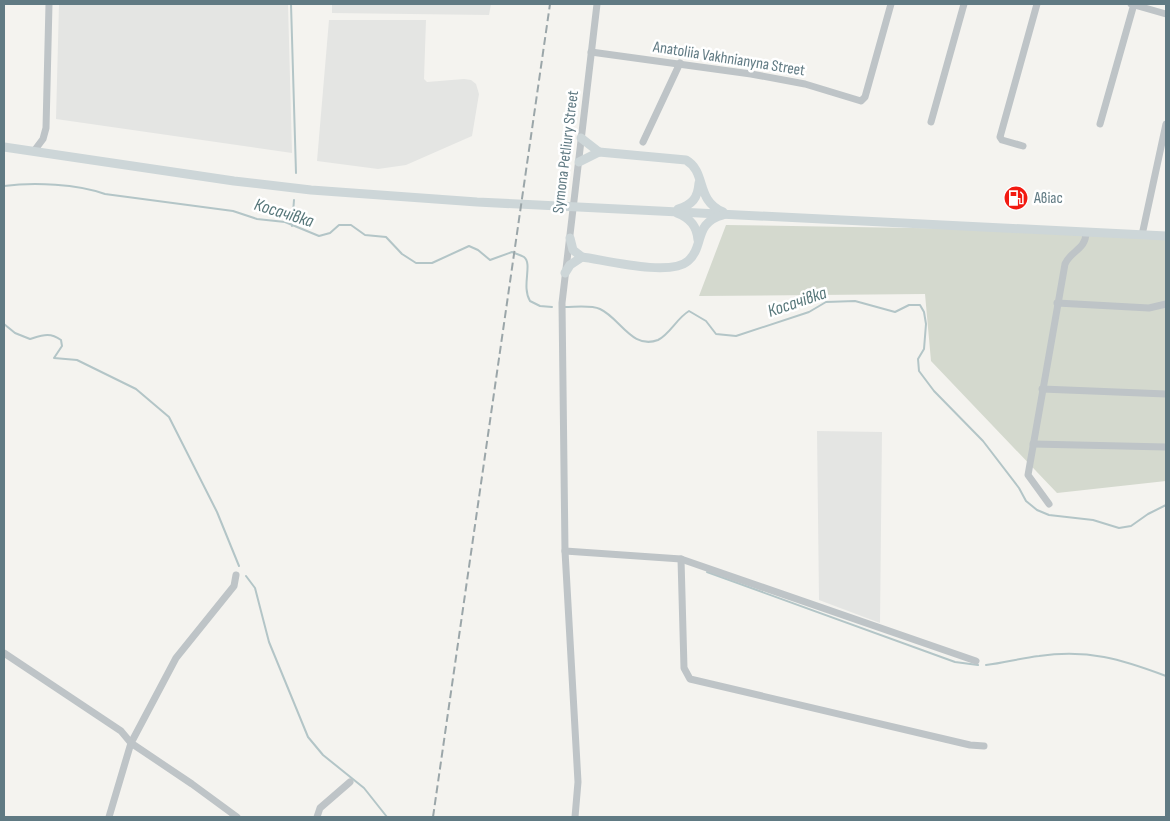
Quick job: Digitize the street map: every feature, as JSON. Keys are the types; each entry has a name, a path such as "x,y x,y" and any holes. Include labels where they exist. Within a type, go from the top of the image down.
{"main road":[{"path":"581,138 599,152"},
{"path":"4,147 243,182 312,190 477,202 1166,236"},
{"path":"579,162 599,152 673,157 692,164 698,173 706,199 718,210 727,214"},
{"path":"672,211 684,207 694,200 698,194 698,173"},
{"path":"672,211 684,216 694,226 698,240"},
{"path":"570,238 573,250 582,257 669,268 687,262 703,227 709,221 727,214"},
{"path":"565,273 570,264 582,257"}],"street":[{"path":"34,151 43,139 46,128 49,4"},
{"name":"Symona Petliury Street","path":"575,817 578,782 565,551 562,303 597,4"},
{"name":"Anatoliia Vakhnianyna Street","path":"591,52 680,63 806,84 861,101 865,97 890,4"},
{"path":"931,122 964,4"},
{"path":"1023,146 1002,140 1001,136 1037,4"},
{"path":"1100,124 1133,4 1166,14"},
{"path":"642,142 680,63"},
{"path":"1142,235 1166,124"},
{"path":"1049,504 1028,475 1065,264 1067,259 1084,244 1086,232"},
{"path":"1057,304 1149,308 1166,304"},
{"path":"1042,389 1166,394"},
{"path":"1033,444 1166,447"},
{"path":"565,551 681,559 976,661"},
{"path":"681,559 684,668 690,678 905,730 984,746"},
{"path":"109,817 131,743 176,658 234,586 236,575"},
{"path":"4,653 121,731 131,743 237,817"},
{"path":"317,817 320,808 350,782"}],"shaded area":[{"path":"59,4 288,4 292,153 56,119"},
{"path":"332,4 491,4 489,15 332,13"},
{"path":"329,20 426,20 424,79 427,82 464,79 471,80 476,84 479,94 472,136 406,165 378,169 317,161"},
{"path":"726,225 1166,232 1166,481 1057,493 931,361 925,294 699,296"},
{"path":"817,431 882,432 880,623 819,600"}],"waterway":[{"path":"291,4 296,173"},
{"name":"Косачівка","path":"4,186 28,184 69,186 105,194 233,211 257,219 285,222 319,236 330,233 339,225 351,225 365,235 386,237 402,254 416,263 432,263 469,246 478,250 490,260 512,252 523,256 526,260 527,289 530,301 540,306 552,307"},
{"path":"292,226 294,200"},
{"name":"Косачівка","path":"565,307 600,309 633,337 649,342 662,337 689,311 706,321 716,334 736,336 809,312 826,302 855,301 895,312 909,305 920,305 924,312 926,324 924,349 918,359 919,371 934,391 983,441 1019,488 1026,501 1037,510 1049,515 1093,520 1119,528 1131,526 1148,514 1166,505"},
{"path":"4,324 15,333 30,339 46,335 57,337 61,340 62,346 54,358 77,360 136,389 169,417 217,512 239,566"},
{"path":"707,572 955,662 978,665"},
{"path":"246,576 255,588 269,642 308,737 323,755 364,788 387,817"},
{"path":"986,665 1039,656 1073,654 1119,660 1166,676"}],"railway":[{"path":"433,817 550,4"}],"place":[{"name":"Авіас","path":"1016,198"}]}
